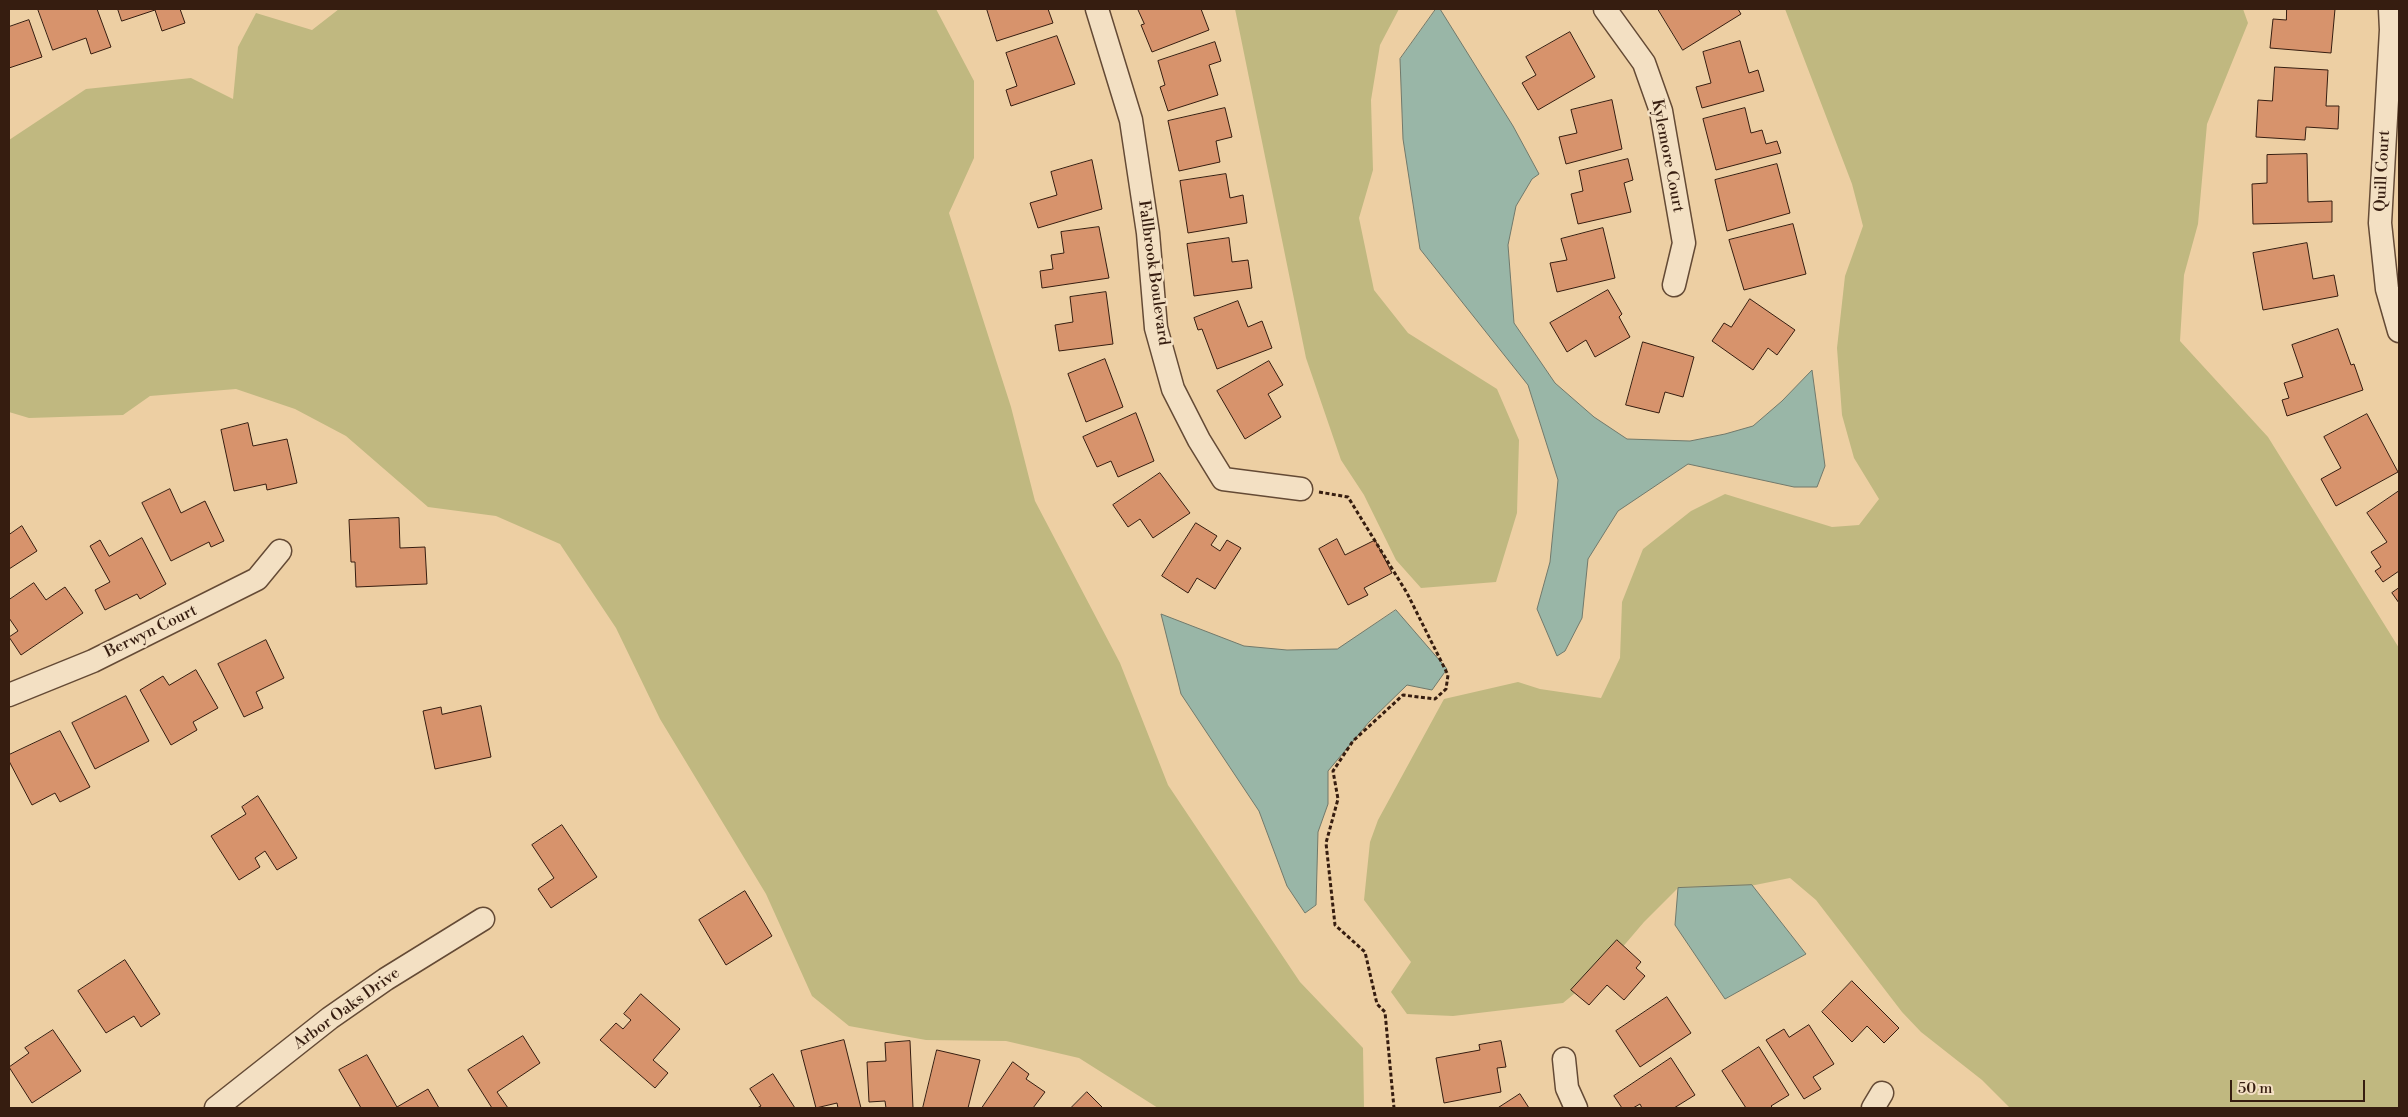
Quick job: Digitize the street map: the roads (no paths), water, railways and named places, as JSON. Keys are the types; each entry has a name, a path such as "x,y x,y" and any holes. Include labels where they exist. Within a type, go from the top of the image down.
{"street":[{"name":"Fallbrook Boulevard","path":"1097,9 1131,120 1148,233 1156,328 1173,389 1199,440 1223,479 1301,489"},
{"name":"Kylemore Court","path":"1605,9 1644,63 1661,111 1684,244 1674,286"},
{"name":"Quill Court","path":"2390,9 2391,30 2380,223 2387,289 2399,331"},
{"name":"Berwyn Court","path":"9,695 94,661 257,580 280,551"},
{"name":"Arbor Oaks Drive","path":"216,1108 330,1018 386,979 483,919"},
{"path":"1564,1059 1567,1088 1576,1108"}]}
